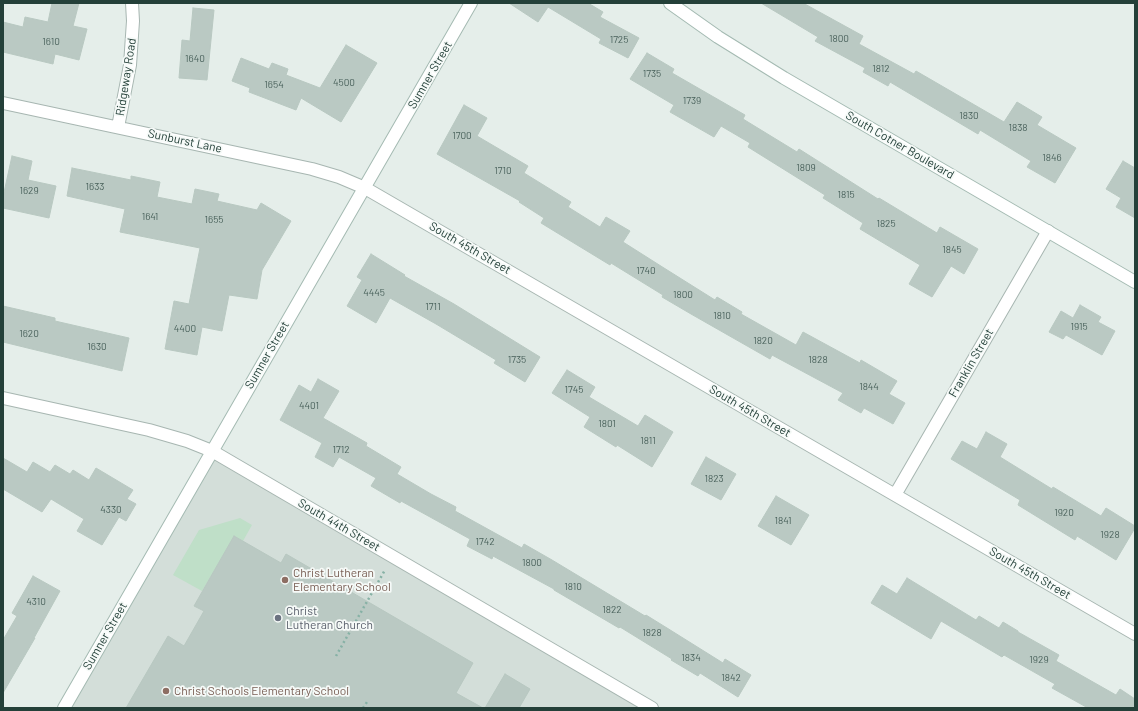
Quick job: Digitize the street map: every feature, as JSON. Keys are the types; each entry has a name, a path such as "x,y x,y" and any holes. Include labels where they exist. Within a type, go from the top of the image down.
{"street":[{"name":"Ridgeway Road","path":"118,127 130,65 133,21 132,3"},
{"name":"Sumner Street","path":"64,708 471,3"},
{"name":"South Cotner Boulevard","path":"670,3 718,37 784,78 1135,282"},
{"name":"Sunburst Lane","path":"3,103 312,169 339,177 365,188"},
{"name":"South 45th Street","path":"365,188 1135,634"},
{"name":"Franklin Street","path":"895,494 1048,231"},
{"name":"South 44th Street","path":"3,398 149,430 188,441 212,451 652,708"}],"path":[{"path":"336,656 382,576"},
{"path":"363,708 367,702"}],"shaded area":[{"name":"Christ Lutheran Elementary School","path":"212,451 652,708 64,708"}],"green space":[{"path":"240,518 252,525 243,541 234,537 202,591 173,575 199,530"}],"building":[{"path":"52,3 79,3 73,26 87,29 79,60 55,54 53,64 3,52 3,22 23,27 25,17 48,22"},
{"path":"509,3 588,3 603,12 600,17 639,38 628,58 599,43 601,39 548,7 538,22"},
{"path":"761,3 803,3 863,36 859,44 914,74 916,71 1004,122 1017,102 1042,117 1037,125 1076,148 1055,183 1027,167 1031,161 980,130 978,134 890,82 888,86 863,72 865,68 815,41 818,37"},
{"path":"193,8 214,10 207,80 179,78 182,40 190,41"},
{"path":"346,45 377,63 341,122 301,98 296,110 249,92 250,88 232,81 241,58 269,69 272,63 288,69 286,75 320,88"},
{"path":"647,53 674,69 672,73 745,115 743,119 797,152 799,149 878,199 879,198 937,233 940,227 978,249 964,274 951,266 932,297 909,284 920,265 860,229 863,223 823,198 825,195 748,147 750,143 721,126 714,137 670,112 674,105 630,79"},
{"path":"464,105 487,118 477,136 528,166 524,173 571,202 568,207 600,227 606,217 630,231 623,242 715,300 717,297 742,312 741,314 796,345 803,332 860,363 861,360 897,381 889,394 905,403 893,424 864,408 861,413 838,400 843,393 772,355 770,359 662,297 663,295 611,263 610,265 541,223 544,218 519,202 520,201 437,154"},
{"path":"12,156 32,161 28,180 56,186 49,218 3,208 3,197"},
{"path":"1123,161 1135,168 1135,218 1116,207 1121,198 1106,189"},
{"path":"72,168 131,180 131,176 160,182 157,197 192,204 195,189 219,194 217,201 257,210 261,203 291,221 262,270 257,299 229,295 222,331 202,327 197,355 165,349 174,301 189,304 200,248 120,232 125,209 67,196"},
{"path":"371,254 405,275 404,276 454,304 540,357 525,382 494,363 496,360 390,298 376,323 347,306 362,280 357,277"},
{"path":"1080,305 1101,317 1098,322 1115,331 1102,355 1066,335 1063,339 1049,332 1061,311 1073,318"},
{"path":"3,306 55,318 55,321 129,338 122,371 3,342"},
{"path":"567,370 595,387 589,397 638,426 645,415 673,432 652,467 617,445 616,447 584,427 590,417 552,393"},
{"path":"318,379 339,391 323,418 367,443 366,446 401,467 397,474 456,507 455,511 522,548 524,544 645,616 646,615 723,663 725,659 751,675 738,697 700,673 698,676 620,627 619,628 554,589 493,556 492,559 467,546 470,539 401,501 400,503 371,486 376,478 339,457 333,467 315,457 322,443 280,420 299,385 311,392"},
{"path":"986,432 1007,444 1000,457 1052,489 1053,487 1101,516 1106,508 1135,526 1116,560 1077,536 1075,540 1018,505 1020,500 951,459 962,441 977,449"},
{"path":"706,457 736,474 721,500 691,484"},
{"path":"3,458 27,472 33,462 50,472 55,465 70,474 73,470 89,480 96,468 133,490 127,499 136,504 126,521 119,517 102,545 77,531 84,519 51,499 42,512 3,489"},
{"path":"776,496 809,515 791,545 758,526"},
{"name":"Christ Lutheran Church","path":"234,536 281,563 286,554 473,663 456,693 483,708 126,708 168,636 184,646 204,611 194,606"},
{"path":"33,576 60,591 3,693 3,640 17,616 12,613"},
{"path":"907,578 976,620 979,616 999,628 1003,622 1059,655 1056,661 1116,695 1120,689 1135,699 1135,708 1088,708 1052,688 1055,684 1004,655 1002,657 941,621 931,639 871,603 882,585 897,594"},
{"path":"505,674 530,689 519,708 485,708"}],"place":[{"name":"Christ Lutheran Elementary School","path":"285,580"},
{"name":"Christ Lutheran Church","path":"278,618"},
{"name":"Christ Schools Elementary School","path":"166,691"}]}
